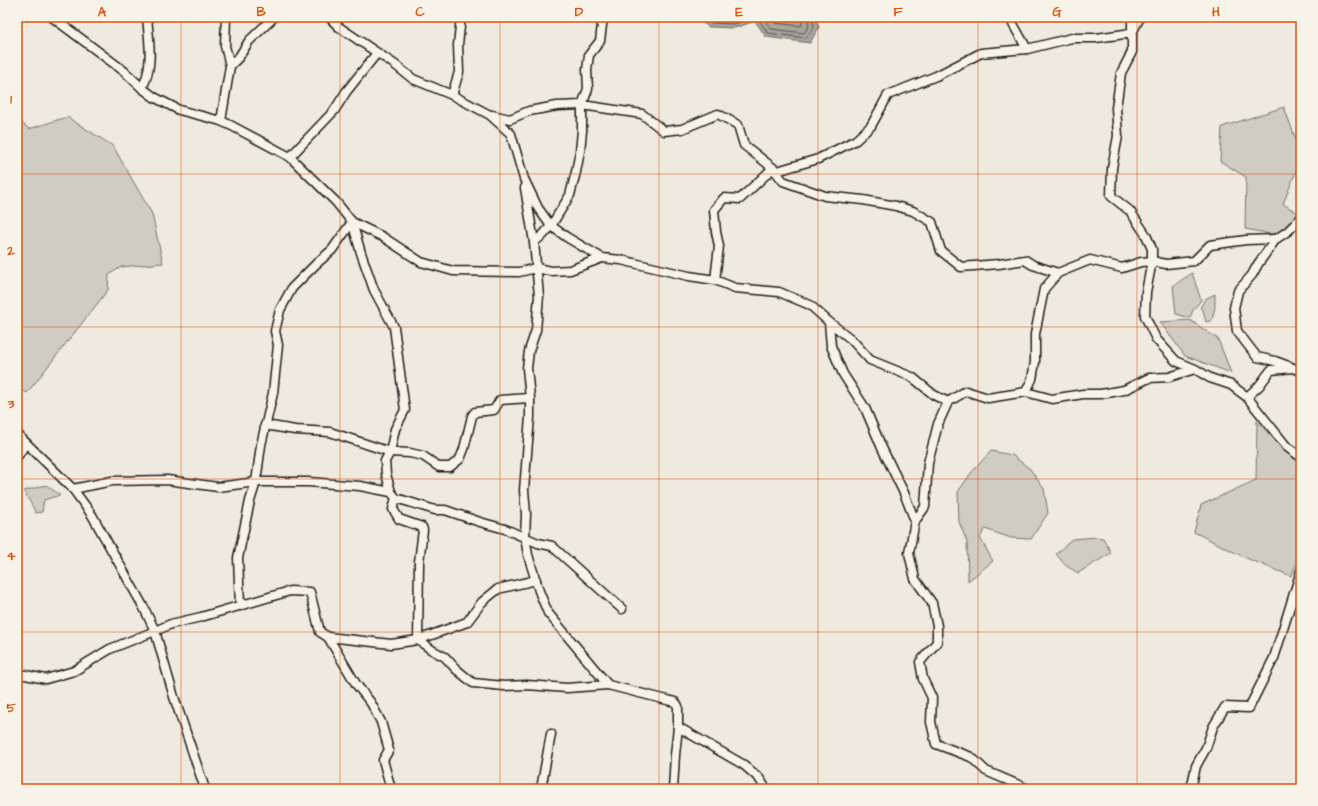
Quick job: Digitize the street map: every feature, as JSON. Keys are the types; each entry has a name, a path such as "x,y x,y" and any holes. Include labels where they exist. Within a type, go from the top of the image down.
{"street":[{"path":"52,17 124,71 154,97 179,110 220,121 249,134 290,157 336,202 352,222 360,253 374,290 394,326 405,410 395,429 390,452 385,461 386,474 393,495 394,509 399,519 422,527 423,530 419,562 418,640"},
{"path":"142,88 146,79 150,55 147,17"},
{"path":"220,121 230,66 225,46 226,17"},
{"path":"230,66 240,57 249,41 274,17"},
{"path":"329,17 339,27 413,79 452,94 490,114 510,119 528,111 557,106 582,105 642,114 664,131 682,129 718,114 738,125 744,145 777,171 818,159 856,140 872,126 888,95 936,76 981,53 1027,49 1072,38 1096,38 1132,33"},
{"path":"452,94 459,72 458,45 461,17"},
{"path":"534,242 551,226 570,195 576,172 582,130 582,105 588,89 587,70 589,55 600,41 602,17"},
{"path":"1011,17 1013,24 1027,49"},
{"path":"1132,17 1132,52 1121,73 1116,108 1118,136 1112,168 1111,196 1130,211 1146,235 1152,249 1152,261 1146,292 1145,316 1156,339 1176,361 1195,369 1210,378 1231,385 1247,397 1287,447 1301,457"},
{"path":"1132,33 1140,17"},
{"path":"290,157 334,111 346,92 377,53"},
{"path":"490,114 511,134 524,179 534,242 539,296 536,330 529,351 527,368 530,417 524,490 526,514 525,537 528,555 539,591 548,613 608,685"},
{"path":"773,168 782,181 825,196 863,200 896,206 913,211 932,222 941,251 961,267 1025,260 1033,265 1058,273"},
{"path":"715,280 720,246 716,232 714,210 724,198 740,199 773,168"},
{"path":"524,179 538,208 551,226 602,258 621,260 689,276 715,280 735,288 778,292 810,305 851,339 870,360 912,377 934,395 948,402"},
{"path":"1297,369 1275,361 1257,357 1237,331 1234,308 1238,291 1252,275 1276,239 1288,231 1301,218"},
{"path":"352,222 383,237 421,262 453,271 519,272 536,268 551,271 570,270 602,258"},
{"path":"240,606 238,558 250,501 256,482 274,385 278,346 275,331 280,310 292,288 332,250 352,222"},
{"path":"1026,392 1032,380 1035,362 1035,334 1044,289 1058,273 1090,260 1122,268 1140,262 1152,261 1166,264 1194,261 1210,245 1246,240 1276,239"},
{"path":"829,322 831,346 844,374 865,408 882,448 904,493 915,521"},
{"path":"1028,789 986,771 971,757 936,744 931,722 932,698 923,679 920,662 937,642 937,626 932,603 915,579 909,553 915,521 925,507 928,463 938,424 948,402 966,391 988,398 1026,392 1052,400 1083,394 1101,394 1124,390 1149,378 1169,377 1195,369"},
{"path":"1247,397 1259,386 1271,370 1297,369"},
{"path":"266,425 295,430 330,432 390,452 410,453 423,456 439,467 450,467 460,459 472,416 475,412 494,410 500,400 530,398"},
{"path":"17,434 73,488 92,515 141,602 155,631 174,697 205,789"},
{"path":"17,457 26,444"},
{"path":"73,488 112,482 167,480 218,488 256,482 308,482 360,486 393,495 435,510 445,510 506,529 538,543 552,546 622,609"},
{"path":"1191,789 1196,766 1206,748 1213,727 1225,707 1248,708 1259,689 1274,658 1301,571"},
{"path":"328,638 391,644 418,640 467,622 482,602 498,589 536,580"},
{"path":"17,675 20,674 46,679 74,671 110,649 171,624 240,606 290,590 310,592 320,632 328,638 356,684 371,703 381,722 389,750 383,760 391,789"},
{"path":"418,640 445,657 456,669 473,682 504,686 527,685 567,688 608,685 675,702 678,706 678,727 673,789"},
{"path":"678,727 744,765 758,778 766,789"},
{"path":"541,789 551,734"}],"shaded area":[{"path":"1284,107 1301,154 1301,159 1283,204 1300,214 1292,228 1276,235 1245,229 1246,177 1220,161 1222,127"},
{"path":"67,117 113,146 152,214 163,263 121,267 109,275 108,290 27,393 17,388 17,119 29,129"},
{"path":"1192,273 1201,300 1193,310 1190,318 1176,314 1173,286"},
{"path":"1215,294 1215,307 1212,320 1206,322 1203,310 1200,308 1205,299"},
{"path":"1190,320 1218,339 1231,373 1185,356 1160,322"},
{"path":"1257,421 1285,451 1301,460 1301,554 1291,576 1246,558 1194,532 1201,505 1256,480"},
{"path":"991,451 1012,455 1030,469 1044,489 1048,513 1031,539 1011,538 985,529 980,538 993,561 968,581 967,542 959,522 958,492 971,473"},
{"path":"46,485 60,495 44,500 42,512 36,513 24,491"},
{"path":"1096,537 1103,538 1111,553 1078,573 1065,565 1056,554 1072,539"}],"water":[{"path":"698,17 815,17 819,27 810,43 766,37 755,21 735,28 709,27 698,20"}]}
